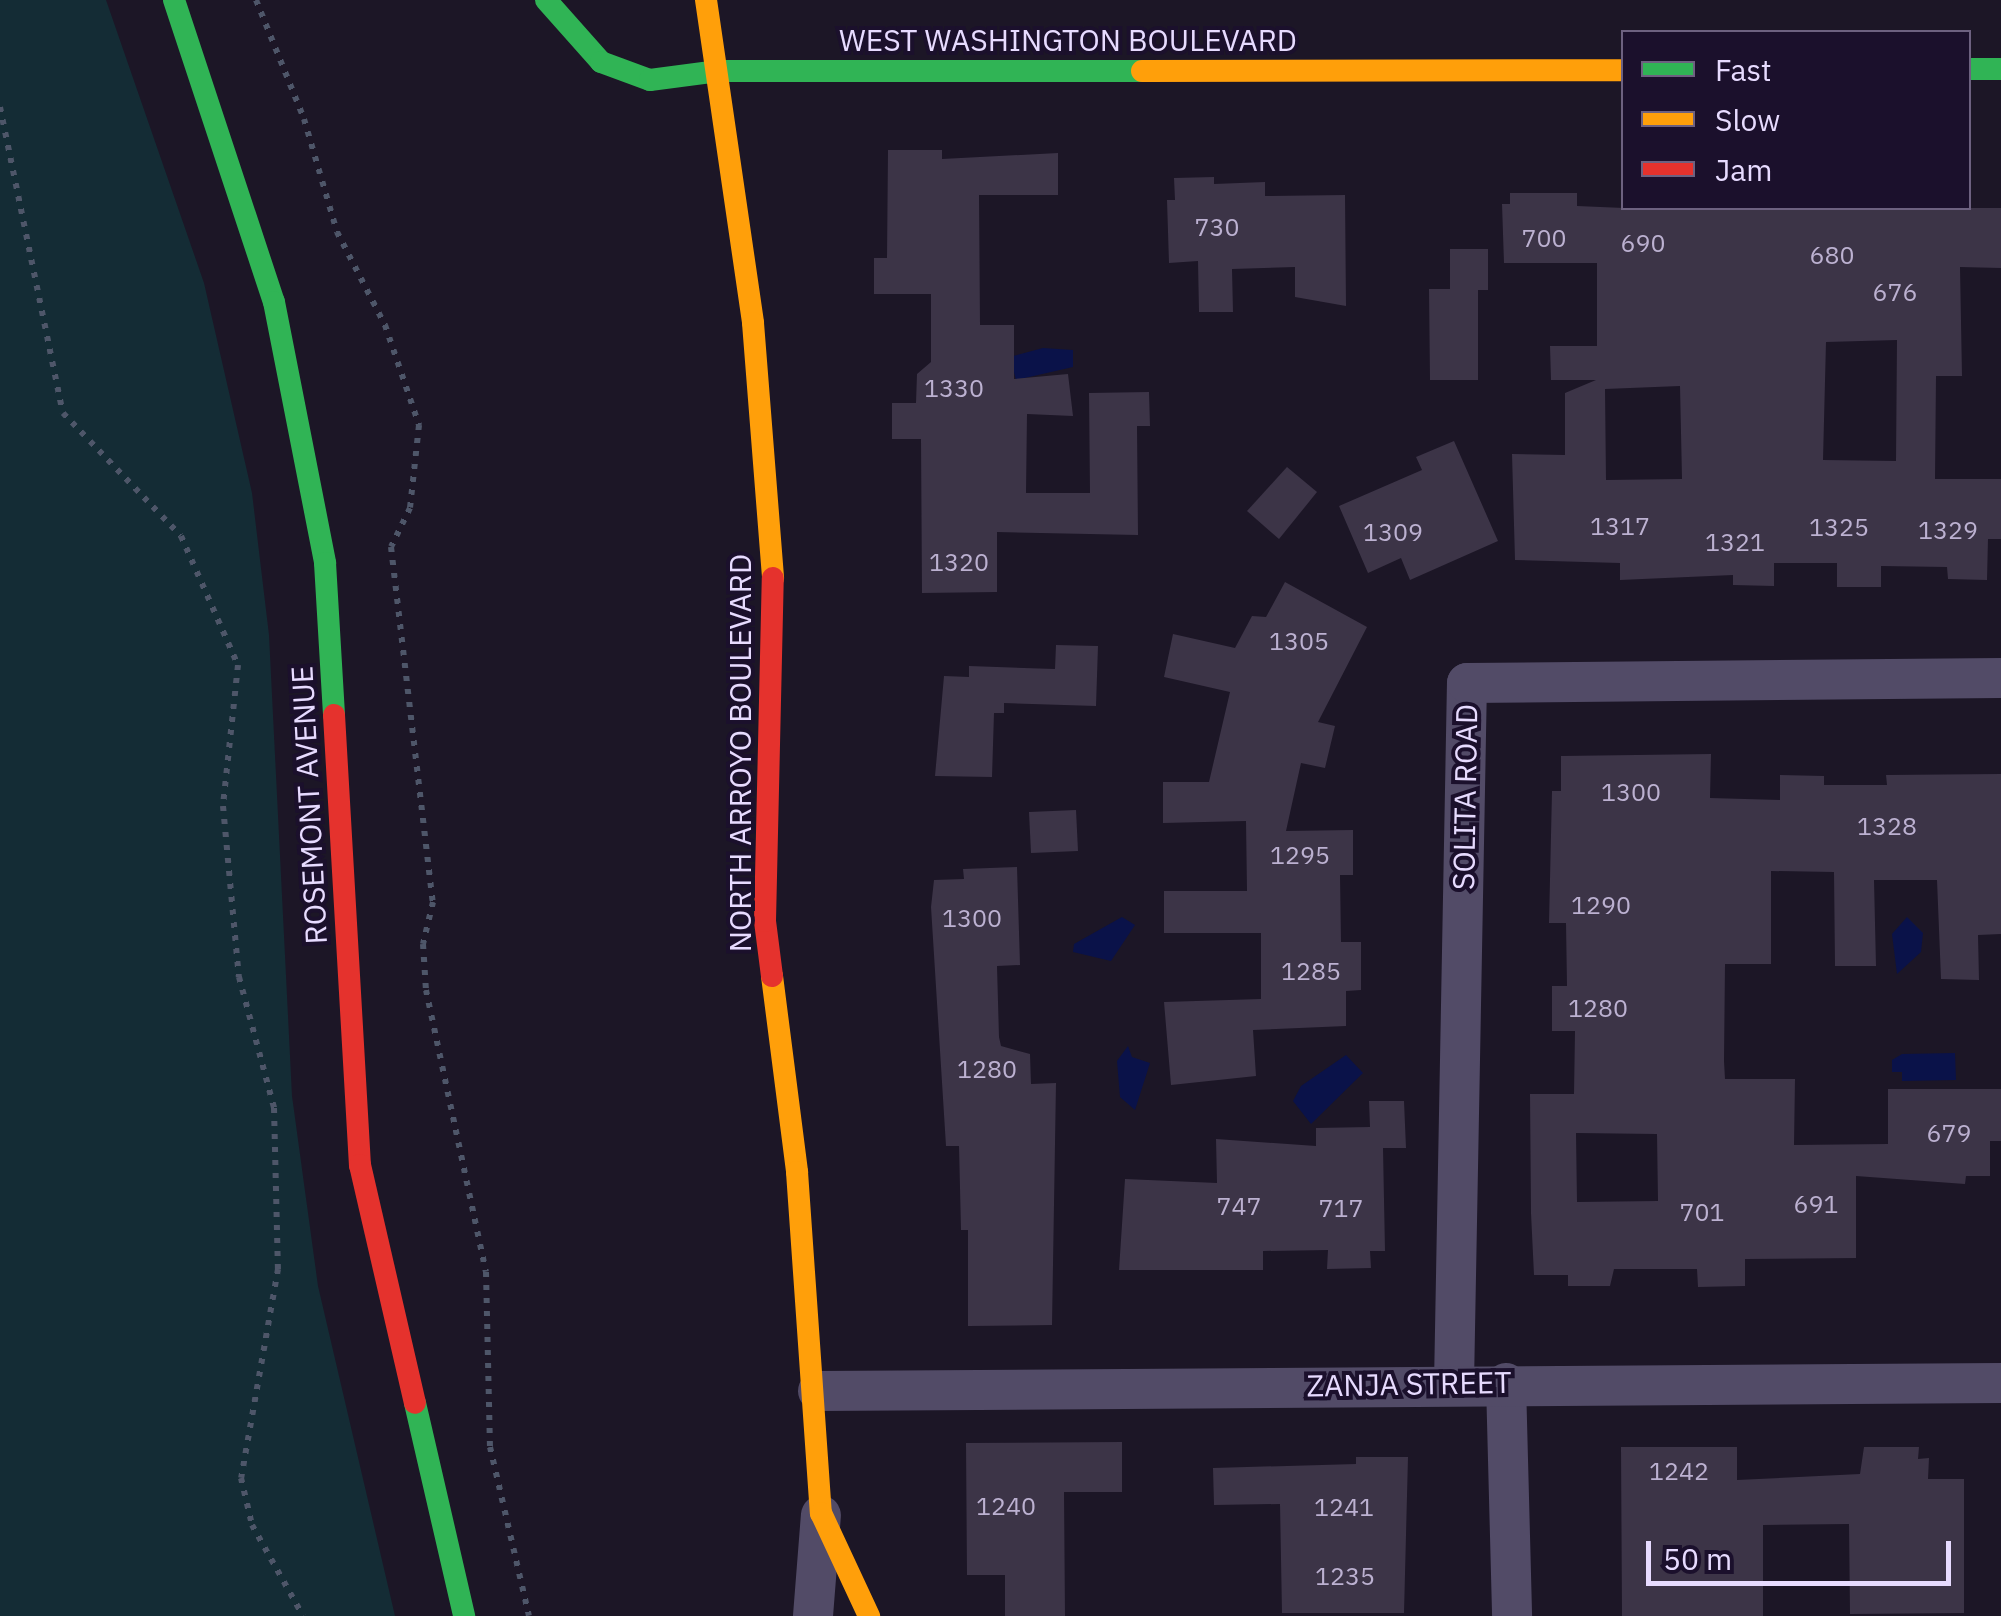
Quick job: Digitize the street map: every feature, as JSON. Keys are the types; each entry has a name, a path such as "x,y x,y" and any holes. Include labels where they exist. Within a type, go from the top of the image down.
{"street":[{"name":"ROSEMONT AVENUE","path":"174,0 274,302 325,563 360,1166 464,1616"},
{"name":"WEST WASHINGTON BOULEVARD","path":"546,0 580,46 626,74 674,81 718,71 1621,70"},
{"name":"NORTH ARROYO BOULEVARD","path":"706,0 752,323 773,563 765,921 818,1391 821,1513 870,1616"},
{"path":"1971,69 2001,69"},
{"name":"SOLITA ROAD","path":"1454,1384 1467,684 2001,678"},
{"path":"1506,1383 1512,1616"},
{"name":"ZANJA STREET","path":"818,1391 1506,1383 2001,1383"},
{"path":"814,1616 821,1513"}],"path":[{"path":"256,0 304,119 337,232 386,325 419,425 410,508 392,546 433,902 422,944 426,990 486,1272 490,1447 529,1616"},
{"path":"0,108 62,413 181,536 238,665 222,806 239,977 274,1108 278,1270 241,1478 252,1526 303,1616"}],"shaded area":[{"path":"0,0 106,0 204,283 252,493 269,635 292,1096 318,1286 395,1616 0,1616"},
{"path":"1043,348 1073,350 1073,367 1016,380 1010,357"},
{"path":"1122,917 1135,925 1111,961 1073,952 1074,944"},
{"path":"1907,917 1923,933 1921,952 1897,974 1892,934"},
{"path":"1128,1046 1132,1057 1150,1063 1135,1110 1120,1097 1117,1061"},
{"path":"1955,1053 1956,1080 1902,1081 1902,1072 1892,1072 1892,1060 1902,1054"},
{"path":"1346,1055 1363,1073 1311,1124 1293,1101 1301,1086"}],"building":[{"path":"888,150 942,150 942,159 1058,153 1058,195 979,195 980,325 1014,325 1014,379 1068,374 1073,416 1027,414 1026,493 1090,493 1089,393 1149,392 1150,426 1137,426 1138,535 997,532 997,592 922,593 921,439 892,439 892,403 916,403 917,374 931,362 931,294 874,294 874,258 887,258"},
{"path":"1214,177 1214,184 1265,182 1265,196 1345,195 1346,306 1295,297 1295,267 1232,269 1233,312 1199,312 1198,261 1169,263 1167,200 1175,200 1174,178"},
{"path":"1510,193 1577,193 1577,206 1621,210 2001,208 2001,268 1960,267 1962,376 1936,376 1935,479 2001,479 2001,539 1988,539 1987,580 1948,579 1947,567 1881,566 1881,587 1837,587 1837,563 1774,563 1774,586 1733,585 1733,575 1620,580 1620,563 1515,560 1512,454 1565,455 1565,393 1596,380 1551,380 1550,346 1597,346 1597,263 1504,263 1502,204 1510,204","holes":["1897,340 1896,461 1823,460 1826,342","1680,386 1682,479 1606,480 1605,389"]},
{"path":"1450,249 1488,249 1488,290 1478,290 1478,380 1430,380 1429,289 1450,289"},
{"path":"1454,441 1498,541 1410,580 1401,558 1368,573 1339,506 1422,470 1416,457"},
{"path":"1287,467 1317,492 1279,539 1247,511"},
{"path":"1285,582 1367,627 1318,722 1335,726 1325,768 1301,763 1286,831 1353,830 1353,875 1340,875 1341,942 1361,942 1361,990 1346,991 1346,1026 1253,1030 1256,1076 1171,1085 1164,1002 1261,999 1261,933 1164,933 1164,891 1247,891 1246,821 1163,823 1163,782 1209,782 1230,692 1164,677 1173,634 1235,648 1252,616 1266,617"},
{"path":"1056,645 1098,646 1096,706 1004,703 1004,713 994,713 992,777 935,776 944,676 969,677 969,666 1055,669"},
{"path":"1711,754 1710,798 1780,800 1780,775 1824,776 1824,785 1887,785 1886,775 2001,774 2001,934 1978,935 1979,980 1941,979 1937,880 1874,880 1876,966 1835,966 1834,872 1771,871 1771,964 1725,964 1725,1079 1795,1079 1794,1145 1888,1144 1888,1089 2001,1089 2001,1141 1990,1141 1990,1176 1966,1176 1965,1184 1856,1176 1856,1258 1745,1259 1745,1286 1698,1287 1697,1269 1614,1269 1610,1286 1568,1286 1568,1275 1534,1275 1530,1094 1574,1094 1575,1031 1552,1031 1552,986 1567,986 1566,923 1549,923 1552,791 1561,791 1561,756","holes":["1576,1133 1657,1134 1658,1201 1577,1202"]},
{"path":"1076,810 1078,851 1031,853 1029,812"},
{"path":"1017,867 1020,965 997,966 999,1037 1001,1046 1030,1054 1031,1084 1056,1083 1052,1325 968,1326 968,1230 961,1230 959,1146 946,1146 931,907 934,880 964,879 963,869"},
{"path":"1369,1101 1404,1101 1406,1148 1383,1148 1385,1251 1370,1251 1371,1268 1327,1269 1328,1250 1263,1251 1263,1270 1119,1270 1125,1179 1217,1183 1216,1139 1316,1146 1316,1128 1370,1127"},
{"path":"1122,1442 1122,1492 1064,1492 1065,1616 1005,1616 1005,1575 967,1575 966,1443"},
{"path":"1621,1447 1737,1447 1737,1480 1860,1474 1864,1447 1919,1447 1918,1459 1929,1458 1928,1479 1964,1479 1964,1613 1850,1614 1849,1524 1763,1525 1763,1616 1622,1616"},
{"path":"1356,1457 1408,1457 1404,1613 1282,1613 1280,1504 1214,1505 1213,1468 1356,1464"}],"traffic: fast":[{"path":"174,0 274,302 325,563 334,715"},
{"path":"546,0 601,62 650,80 718,71 1142,71"},
{"path":"1971,69 2001,69"},
{"path":"415,1403 464,1616"}],"traffic: slow":[{"path":"706,0 753,323 773,578"},
{"path":"1142,71 1621,70"},
{"path":"772,976 797,1172 821,1513 869,1616"}],"traffic: jam":[{"path":"772,976 765,921 773,578"},
{"path":"334,715 360,1165 415,1403"}]}
